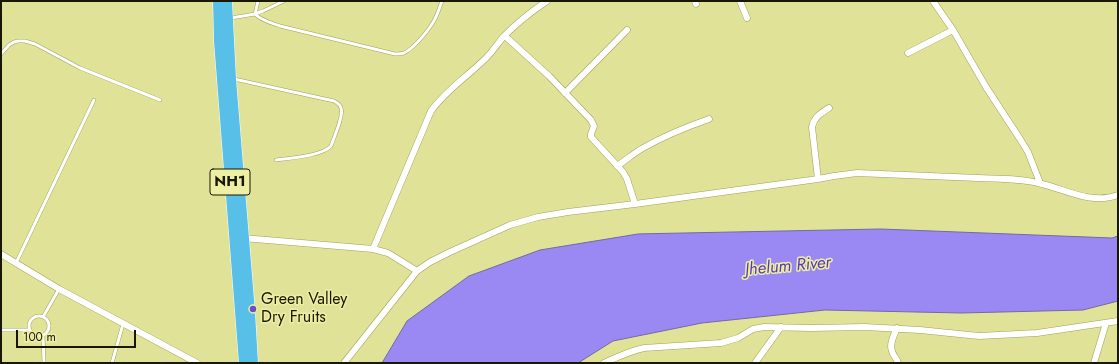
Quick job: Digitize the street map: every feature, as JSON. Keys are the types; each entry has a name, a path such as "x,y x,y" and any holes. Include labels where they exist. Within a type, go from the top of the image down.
{"highway":[{"name":"NH1","path":"218,1 223,19 244,363"},
{"name":"NH1","path":"223,19 227,1"},
{"name":"NH1","path":"227,78 250,312 253,363"}],"street":[{"path":"373,249 430,111 448,91 487,57 521,20 547,1"},
{"path":"740,1 747,18"},
{"path":"933,1 953,30 986,87 1028,152 1040,183"},
{"path":"565,93 627,30"},
{"path":"908,53 953,30"},
{"path":"505,36 549,76 591,120 594,126 591,138 627,179 635,204"},
{"path":"818,179 812,127 815,118 829,108"},
{"path":"617,166 642,149 662,138 683,128 709,119"},
{"path":"344,363 417,271 430,262 450,252 510,225 538,217 857,173 1007,179 1040,183 1089,198 1112,198 1118,195"},
{"path":"243,238 373,249 388,253 417,271"},
{"path":"1,254 59,289 197,363"},
{"path":"604,363 629,352 644,348 686,346 721,342 738,338 759,328 896,328 979,336 1037,333 1118,321"},
{"path":"1094,363 1106,323"},
{"path":"755,363 781,327"},
{"path":"896,328 891,348 898,363"}],"lane":[{"path":"255,14 258,1"},
{"path":"223,19 263,12 284,1"},
{"path":"255,14 280,26 400,54 409,50 429,29 442,1"},
{"path":"1,54 14,42 18,40 25,41 35,44 80,68 160,100"},
{"path":"227,78 334,101 340,106 342,110 341,116 331,146 328,149 321,153 276,160"},
{"path":"16,263 94,100"},
{"path":"43,317 59,289"},
{"path":"40,316 48,321 48,331 43,336 33,335 29,330 29,323 33,318 40,316"},
{"path":"112,363 123,324"},
{"path":"1,330 29,330"},
{"path":"43,336 44,363"}],"water":[{"name":"Jhelum River","path":"881,229 1112,238 1118,236 1118,301 1083,310 961,313 825,310 702,323 613,341 578,363 382,363 407,321 469,276 540,250 638,234"}],"place":[{"name":"Green Valley Dry Fruits","path":"253,309"}]}
